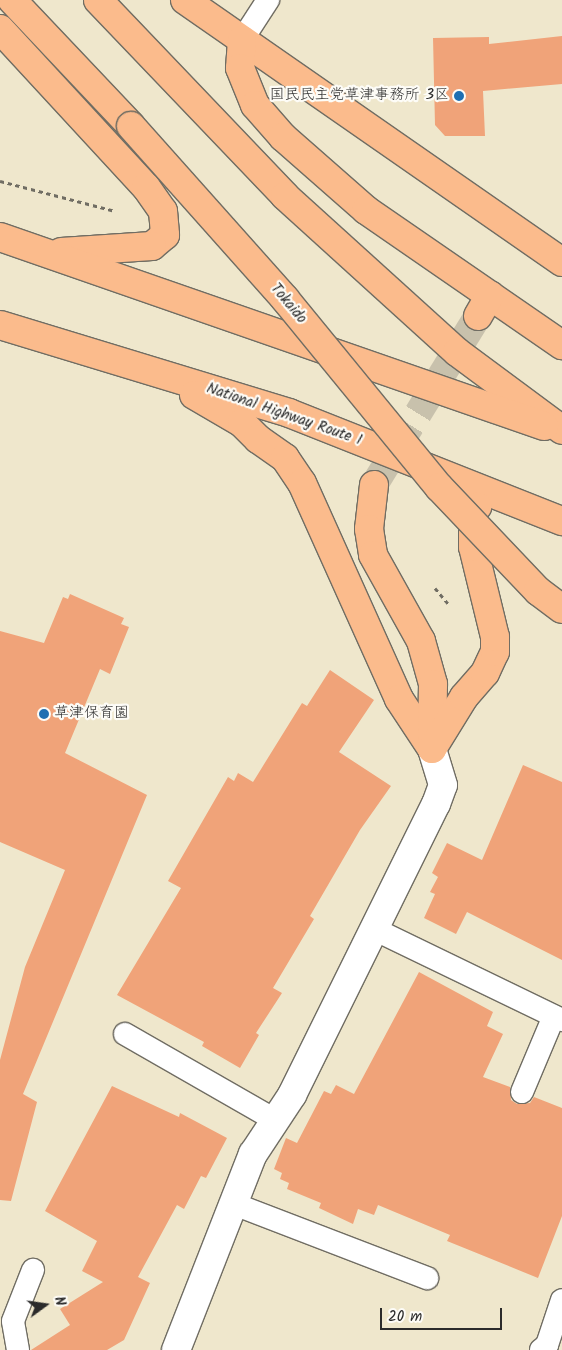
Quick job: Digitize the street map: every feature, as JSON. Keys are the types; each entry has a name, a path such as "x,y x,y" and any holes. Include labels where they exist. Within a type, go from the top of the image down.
{"highway":[{"name":"Tokaido","path":"12,0 130,126 285,299 439,487 538,591 562,609"},
{"path":"98,0 285,196 457,352 562,431"},
{"path":"186,0 562,262"},
{"path":"0,29 146,187 163,211 165,235 161,242 139,250 47,253"},
{"path":"242,40 240,68 251,96 283,137 366,210 484,306 562,345"},
{"path":"0,237 562,431"},
{"name":"National Highway Route 1","path":"0,325 288,413 493,492 562,521"},
{"path":"154,372 242,423 258,439 285,458 316,510 399,698 432,749"},
{"path":"374,486 369,529 373,555 423,649 433,684 432,749"},
{"path":"432,749 464,697 485,673 495,652 495,637 473,548 473,511 493,492"}],"street":[{"path":"176,1350 253,1154 292,1095 376,930 443,785 432,749"}],"lane":[{"path":"242,40 268,0"},
{"path":"376,930 558,1018 522,1092"},
{"path":"125,1034 275,1120"},
{"path":"234,1204 427,1278"},
{"path":"18,1350 13,1321 33,1270"},
{"path":"541,1350 547,1346 562,1300"}],"path":[{"path":"0,181 144,218 165,235"},
{"path":"431,583 455,612 495,637"}],"building":[{"path":"562,36 562,84 483,91 485,136 445,136 435,125 433,38 489,37 489,44"},
{"path":"70,594 124,618 121,624 129,627 110,674 100,669 65,753 147,795 23,1094 37,1102 11,1201 0,1200 0,1060 25,967 65,870 0,842 0,631 44,643 63,597 68,599"},
{"path":"330,670 374,700 339,752 391,786 360,830 310,916 314,919 273,988 282,993 256,1033 259,1035 240,1068 202,1046 204,1042 117,995 181,888 168,881 228,777 234,781 238,773 253,782 302,703 307,706"},
{"path":"523,765 562,782 562,960 467,912 456,934 424,918 435,894 430,892 438,877 432,873 447,843 482,860"},
{"path":"419,972 493,1012 487,1026 503,1034 483,1077 510,1087 511,1100 517,1104 530,1103 534,1097 562,1108 562,1216 538,1278 447,1241 450,1235 378,1205 374,1215 358,1209 353,1224 319,1208 321,1203 287,1189 289,1183 280,1179 282,1173 274,1169 286,1138 297,1143 324,1091 331,1094 336,1085 354,1094"},
{"path":"112,1086 179,1117 180,1113 227,1138 206,1178 201,1176 184,1209 177,1205 138,1277 150,1283 124,1340 107,1350 31,1350 70,1325 60,1309 103,1282 82,1271 97,1241 45,1211"}],"tunnel":[{"path":"374,485 478,316"}],"place":[{"name":"国民民主党草津事務所 3区","path":"459,96"},
{"name":"草津保育園","path":"44,714"}]}
